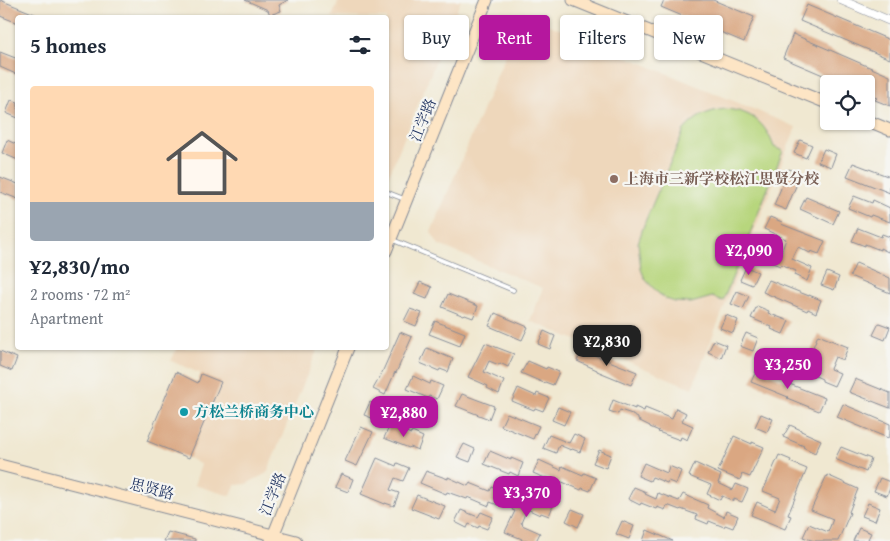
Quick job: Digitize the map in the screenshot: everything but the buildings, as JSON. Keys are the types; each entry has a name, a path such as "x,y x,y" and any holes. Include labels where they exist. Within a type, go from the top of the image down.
{"main road":[{"name":"江学路","path":"389,244 487,0"},
{"path":"573,0 820,100"},
{"path":"875,124 890,130"},
{"name":"江学路","path":"272,538 347,350"},
{"name":"思贤路","path":"0,465 272,538 296,541"}],"street":[{"path":"841,0 890,21"}],"lane":[{"path":"389,193 406,200"},
{"path":"391,239 513,290"}],"shaded area":[{"path":"339,0 461,0 455,15 404,15 404,60 436,60 389,175 389,15 333,15"},
{"name":"上海市三新学校松江思贤分校","path":"550,25 560,29 560,60 634,60 796,127 692,388 530,321 543,288 439,245 431,232 504,60 550,60"},
{"path":"176,350 317,350 267,473 246,484 235,485 231,496 194,485 201,465 189,458 221,382 171,361"}],"green space":[{"path":"725,109 742,112 756,119 766,131 774,147 783,151 723,301 712,297 691,303 675,302 666,299 658,293 645,279 641,269 638,243 684,130 703,115"}],"place":[{"name":"上海市三新学校松江思贤分校","path":"614,179"},
{"name":"方松兰桥商务中心","path":"184,412"}]}
